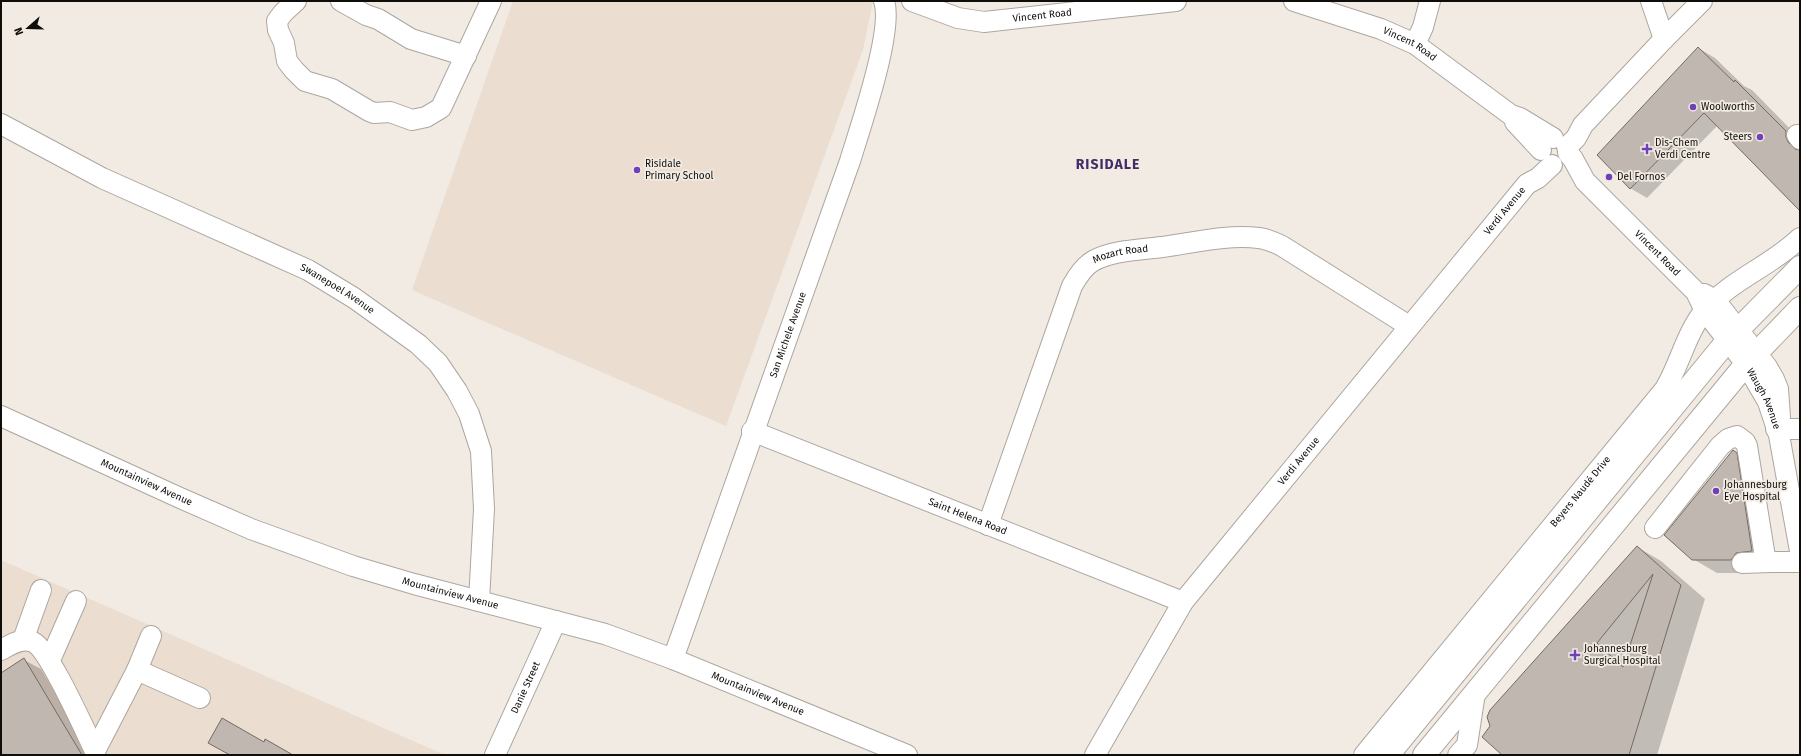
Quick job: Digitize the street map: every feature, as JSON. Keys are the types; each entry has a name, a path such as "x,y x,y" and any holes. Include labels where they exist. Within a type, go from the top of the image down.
{"main road":[{"name":"Beyers Naudé Drive","path":"1388,755 1733,335 1800,267"},
{"path":"1424,755 1751,358 1800,308"}],"street":[{"path":"296,1 282,13 277,21 289,66 306,81 332,89 369,111 390,112 412,120 421,119 432,115 438,111 444,103 491,1"},
{"path":"341,1 378,20 410,39 466,56"},
{"name":"Vincent Road","path":"912,1 958,18 984,22 1176,1"},
{"name":"Vincent Road","path":"1294,1 1380,29 1415,44 1511,115 1520,118 1555,152 1573,159 1584,181 1710,305"},
{"path":"1415,44 1423,27 1430,1"},
{"path":"1651,1 1664,39"},
{"name":"Verdi Avenue","path":"1095,755 1183,602 1527,184 1538,178 1571,130 1583,125 1702,1"},
{"name":"San Michele Avenue","path":"673,658 752,430 850,161 880,53 886,26 886,3"},
{"name":"Swanepoel Avenue","path":"1,124 102,178 308,270 354,298 418,344 438,363 469,414 481,451 484,509 479,601"},
{"name":"Mozart Road","path":"988,525 1072,286 1076,277 1093,261 1118,253 1208,240 1235,238 1260,238 1271,240 1409,326"},
{"name":"Beyers Naudé Drive","path":"1364,755 1665,389 1696,324 1710,305 1738,280 1785,252 1800,238"},
{"path":"1710,305 1751,358"},
{"name":"Waugh Avenue","path":"1751,358 1767,367 1778,389 1800,551"},
{"name":"Mountainview Avenue","path":"1,416 178,498 251,529 353,566 605,634 673,658 907,755"},
{"name":"Saint Helena Road","path":"752,430 1183,602"},
{"path":"1655,528 1720,446 1728,439 1737,436 1745,442 1747,446 1764,554 1767,560 1771,562"},
{"path":"1742,563 1800,562"},
{"path":"23,640 41,590"},
{"path":"50,660 76,601"},
{"name":"Danie Street","path":"495,755 556,621"},
{"path":"95,753 137,670 152,636"},
{"path":"1,650 23,640 34,642 50,660 95,753"},
{"path":"137,670 200,698"},
{"path":"1458,755 1467,745 1475,693"}],"shaded area":[{"name":"Risidale Primary School","path":"513,1 873,1 863,50 726,426 412,290"},
{"path":"1,560 445,755 1,755"}],"building":[{"path":"1698,47 1734,82 1735,80 1786,131 1788,142 1795,149 1800,150 1800,211 1704,113 1630,189 1597,155"},
{"name":"Johannesburg Eye Hospital","path":"1733,450 1737,453 1752,551 1736,553 1731,560 1692,560 1664,535"},
{"name":"Johannesburg Surgical Hospital","path":"1637,546 1681,585 1629,755 1502,755 1482,737 1490,726 1487,717 1490,710","holes":["1653,574 1623,667 1597,643"]},
{"path":"24,658 82,755 1,755 1,673"},
{"path":"222,718 264,742 265,739 293,755 230,755 208,743"}],"place":[{"name":"Woolworths","path":"1693,107"},
{"name":"Steers","path":"1760,137"},
{"name":"Dis-Chem Verdi Centre","path":"1647,149"},
{"name":"Risidale Primary School","path":"637,170"},
{"name":"Del Fornos","path":"1609,177"},
{"name":"Johannesburg Eye Hospital","path":"1716,491"},
{"name":"Johannesburg Surgical Hospital","path":"1575,655"}],"district":[{"name":"RISIDALE","path":"1108,164"}]}
